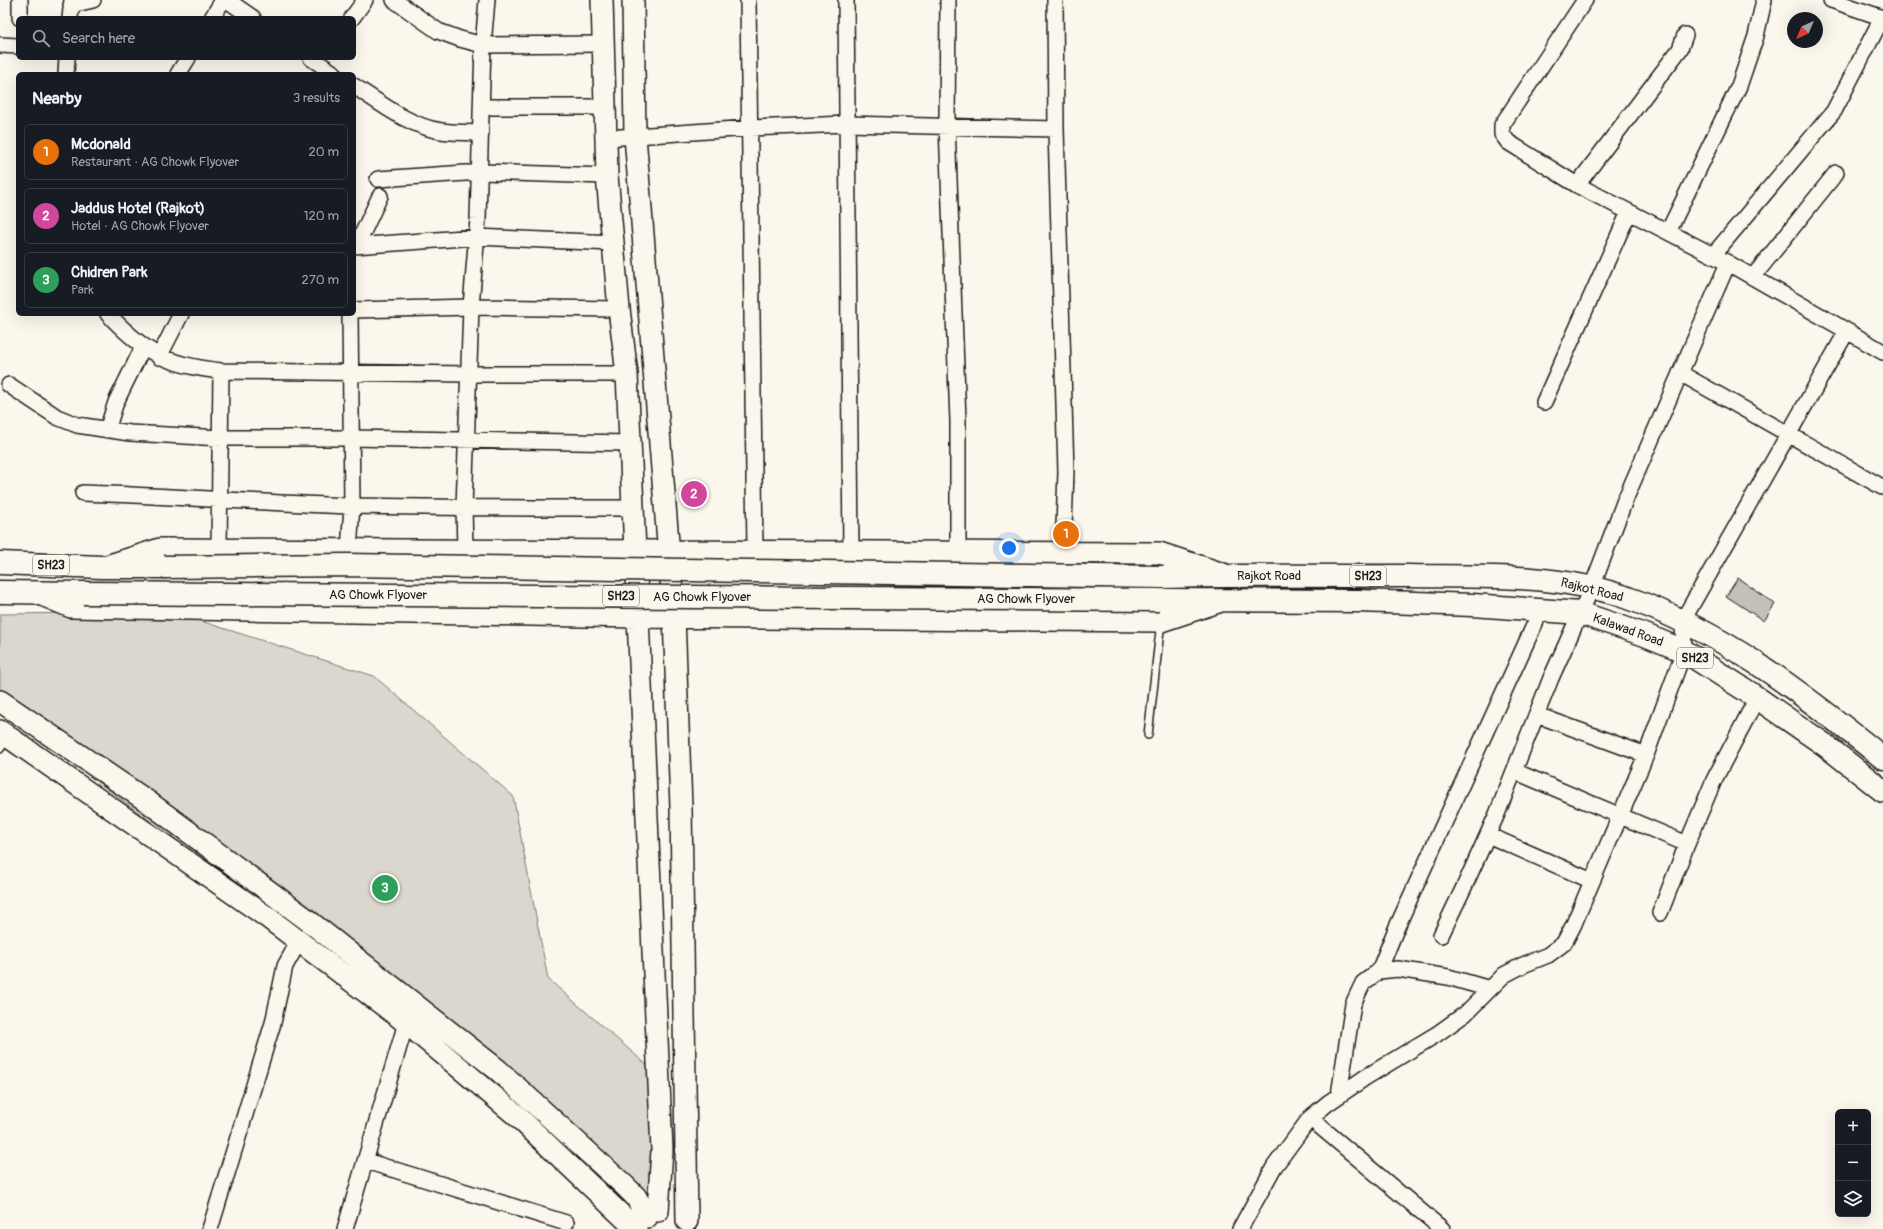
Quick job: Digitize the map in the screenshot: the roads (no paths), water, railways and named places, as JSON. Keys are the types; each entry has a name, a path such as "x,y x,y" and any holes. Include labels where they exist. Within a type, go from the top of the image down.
{"main road":[{"name":"SH23","path":"0,563 102,567"},
{"name":"AG Chowk Flyover","path":"102,567 347,565 1163,577 1229,576"},
{"name":"Rajkot Road","path":"1229,576 1474,576 1563,581 1592,587 1634,600 1683,620 1738,650 1797,691 1883,758"},
{"name":"SH23","path":"0,592 37,593"},
{"name":"AG Chowk Flyover","path":"37,593 1223,600"},
{"name":"Rajkot Road","path":"1223,600 1358,601 1473,605"},
{"name":"Kalawad Road","path":"1473,605 1580,613 1645,635 1684,651 1825,744 1883,791"}],"street":[{"path":"20,0 20,16"},
{"path":"71,8 93,0"},
{"path":"213,16 223,0"},
{"path":"227,0 250,16"},
{"path":"353,16 365,0"},
{"path":"394,0 438,31 483,45 604,44"},
{"path":"465,550 464,508 471,307 477,237 483,45 487,0"},
{"path":"602,0 608,138 607,176 619,309 627,374 631,443 662,1150 645,1221"},
{"path":"633,0 635,136 674,616 681,807 689,1225"},
{"path":"748,0 755,552"},
{"path":"846,0 851,552"},
{"path":"948,0 947,125 958,421 958,552"},
{"path":"1055,0 1056,129 1066,472 1064,553"},
{"path":"1585,0 1502,125 1502,134 1508,142 1577,185 1714,254 1883,352"},
{"path":"1668,232 1739,86 1756,36 1764,0"},
{"path":"1714,254 1834,111 1883,18 1831,0"},
{"path":"1577,185 1680,49 1685,35"},
{"path":"0,45 16,46"},
{"path":"66,72 67,60"},
{"path":"179,72 187,60"},
{"path":"318,64 332,72"},
{"path":"356,87 393,111 419,124 441,131 481,133"},
{"path":"482,107 606,107"},
{"path":"608,138 750,128 846,124 947,125 1056,129"},
{"path":"378,179 480,172 607,176"},
{"path":"1753,277 1836,173"},
{"path":"380,196 356,246 477,237 614,243"},
{"path":"1544,402 1629,212"},
{"path":"1441,935 1488,835 1551,678 1592,587 1625,500 1728,263"},
{"path":"356,310 471,307 619,309"},
{"path":"110,316 143,347 159,357 190,367 221,370 469,374 627,374"},
{"path":"159,357 180,316"},
{"path":"349,550 352,506 349,372 350,316"},
{"path":"1240,1229 1274,1167 1310,1118 1366,1076 1437,1034 1465,1014 1504,975 1523,965 1548,955 1564,943 1573,926 1646,755 1684,651 1683,620 1847,330"},
{"path":"108,430 116,402 143,347"},
{"path":"219,549 221,370"},
{"path":"1680,373 1882,487"},
{"path":"9,386 57,416 77,425 108,430 221,438 466,439 631,443"},
{"path":"83,493 168,495 220,500 352,506 464,508 634,508"},
{"path":"102,567 160,549 1159,553 1229,576"},
{"path":"37,593 71,607 638,617 674,616 1161,621 1223,600"},
{"path":"1379,971 1396,929 1541,610"},
{"path":"1660,913 1714,780 1757,698"},
{"path":"0,701 147,801 305,918 498,1070 636,1197 645,1221"},
{"path":"1537,715 1646,755"},
{"path":"3,739 165,844 300,941 406,1023 645,1221"},
{"path":"1514,771 1687,844"},
{"path":"1488,835 1592,881"},
{"path":"210,1229 273,1022 285,966 300,941"},
{"path":"1339,1095 1353,1004 1363,983 1379,971 1398,969 1448,977 1490,989"},
{"path":"345,1229 406,1023"},
{"path":"1310,1118 1442,1229"},
{"path":"366,1161 566,1223"},
{"path":"645,1221 672,1211 681,1214 689,1225"}],"lane":[{"path":"1148,736 1161,621"}],"place":[{"name":"Jaddus Hotel (Rajkot)","path":"694,494"},
{"name":"Mcdonald","path":"1066,534"},
{"name":"Chidren Park","path":"385,888"}]}
